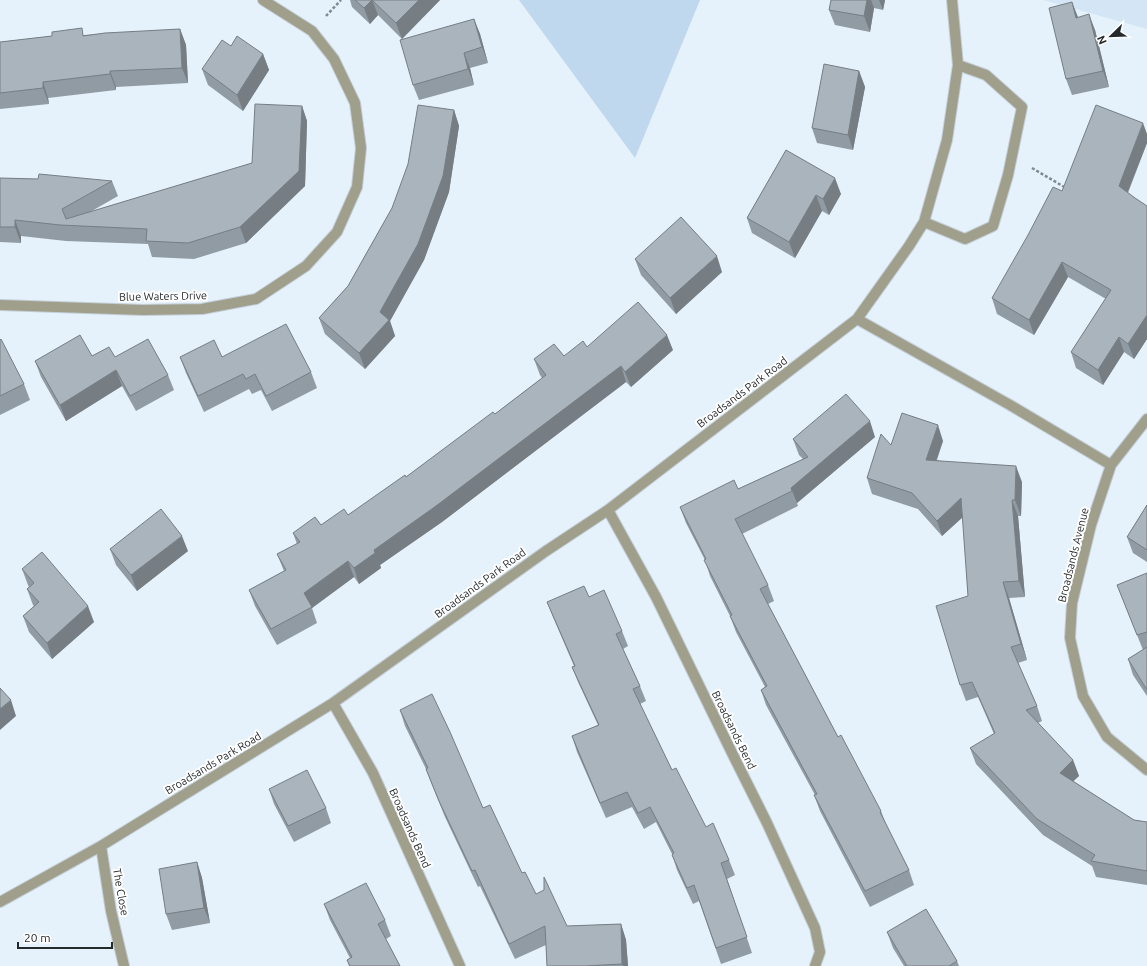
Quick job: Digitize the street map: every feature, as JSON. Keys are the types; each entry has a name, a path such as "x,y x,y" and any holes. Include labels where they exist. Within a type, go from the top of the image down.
{"street":[{"name":"Blue Waters Drive","path":"0,305 143,310 202,309 256,299 306,266 337,232 357,187 361,148 355,103 334,59 312,31 263,0"},
{"name":"Broadsands Park Road","path":"0,902 101,846 333,703 546,551 608,510 857,319 909,246 924,222 947,140 958,65 952,0"},
{"path":"924,222 966,239 993,226 1012,157 1022,107 986,75 958,65"},
{"path":"857,319 1010,405 1112,465"},
{"name":"Broadsands Avenue","path":"1147,419 1112,465 1091,525 1074,596 1070,638 1083,696 1107,737 1147,770"},
{"name":"Broadsands Bend","path":"608,510 656,597 767,823 815,928 820,952 815,966"},
{"name":"Broadsands Bend","path":"333,703 373,774 460,966"},
{"name":"The Close","path":"101,846 111,911 124,966"}],"path":[{"path":"1012,157 1066,188"}],"shaded area":[{"path":"519,0 700,0 635,158"},
{"path":"1043,0 1147,0 1147,29"}],"building":[{"path":"355,0 372,0 364,8"},
{"path":"372,0 419,0 396,23"},
{"path":"831,0 867,0 864,16 829,10"},
{"path":"1072,2 1076,18 1089,14 1103,71 1066,79 1049,8"},
{"path":"474,19 482,47 464,53 468,69 413,85 400,40"},
{"path":"82,28 83,36 105,33 180,29 182,68 110,71 110,74 43,82 43,88 0,93 0,42 52,36 52,32"},
{"path":"237,36 263,54 237,95 202,69 222,40 231,46"},
{"path":"824,64 859,71 848,135 812,128"},
{"path":"255,104 302,106 299,171 240,227 188,243 146,241 147,229 60,225 15,220 15,227 0,227 0,178 38,179 39,174 112,181 62,209 66,219 252,163"},
{"path":"418,105 454,110 443,176 418,244 380,312 389,320 359,353 319,318 348,286 392,208 408,164"},
{"path":"1096,105 1143,123 1119,186 1147,206 1147,315 1128,344 1119,337 1098,370 1071,352 1111,290 1062,262 1029,320 992,298 1028,235 1053,187 1062,191"},
{"path":"786,150 835,178 823,199 816,195 789,242 747,218"},
{"path":"681,217 717,256 670,298 635,259"},
{"path":"638,302 667,335 625,372 621,366 436,506 374,550 375,553 354,568 348,561 304,593 312,607 271,629 249,590 286,570 277,554 300,542 293,533 315,517 321,525 344,509 348,515 405,475 406,477 493,412 495,414 546,375 534,359 554,344 564,356 583,341 587,347"},
{"path":"286,324 311,372 266,396 255,374 246,379 243,374 198,396 180,357 214,340 222,357"},
{"path":"80,335 92,356 109,347 115,357 148,339 168,375 130,396 116,370 60,405 35,361"},
{"path":"1,339 24,384 0,396 0,340"},
{"path":"846,394 870,421 791,488 792,491 735,519 768,585 760,589 838,737 841,735 881,811 880,812 909,870 865,891 814,795 817,794 761,690 767,686 730,616 732,615 704,560 706,559 680,507 734,480 738,489 808,457 793,439"},
{"path":"902,413 938,425 926,460 1016,466 1015,500 1012,500 1019,581 1003,582 1021,644 1011,647 1037,706 1026,710 1073,760 1060,773 1134,820 1147,822 1147,871 1091,861 1095,855 1037,819 970,748 995,733 972,682 960,685 936,606 968,596 961,498 937,521 912,493 867,478 881,434 891,445"},
{"path":"1147,505 1147,550 1127,537"},
{"path":"161,509 182,536 131,575 110,549"},
{"path":"42,552 88,606 47,643 23,616 39,602 27,589 34,583 22,569"},
{"path":"1147,573 1147,632 1137,635 1117,585"},
{"path":"584,586 589,597 604,590 622,631 616,634 640,686 633,689 672,770 676,768 706,827 713,823 729,860 721,863 747,937 716,948 694,885 687,888 672,855 674,853 650,807 638,813 627,792 600,803 572,736 599,725 572,667 575,666 547,602"},
{"path":"1147,647 1147,690 1128,659"},
{"path":"0,688 11,700 0,709"},
{"path":"432,694 483,808 490,805 522,873 525,872 536,894 544,890 544,877 567,926 621,924 622,964 547,966 545,926 509,944 475,870 472,871 439,801 426,769 428,768 400,710"},
{"path":"307,770 326,808 288,826 269,789"},
{"path":"197,862 204,908 166,914 159,869"},
{"path":"366,883 385,920 378,924 400,966 350,966 347,960 352,957 324,904"},
{"path":"926,909 957,961 949,966 907,966 887,932"}]}
